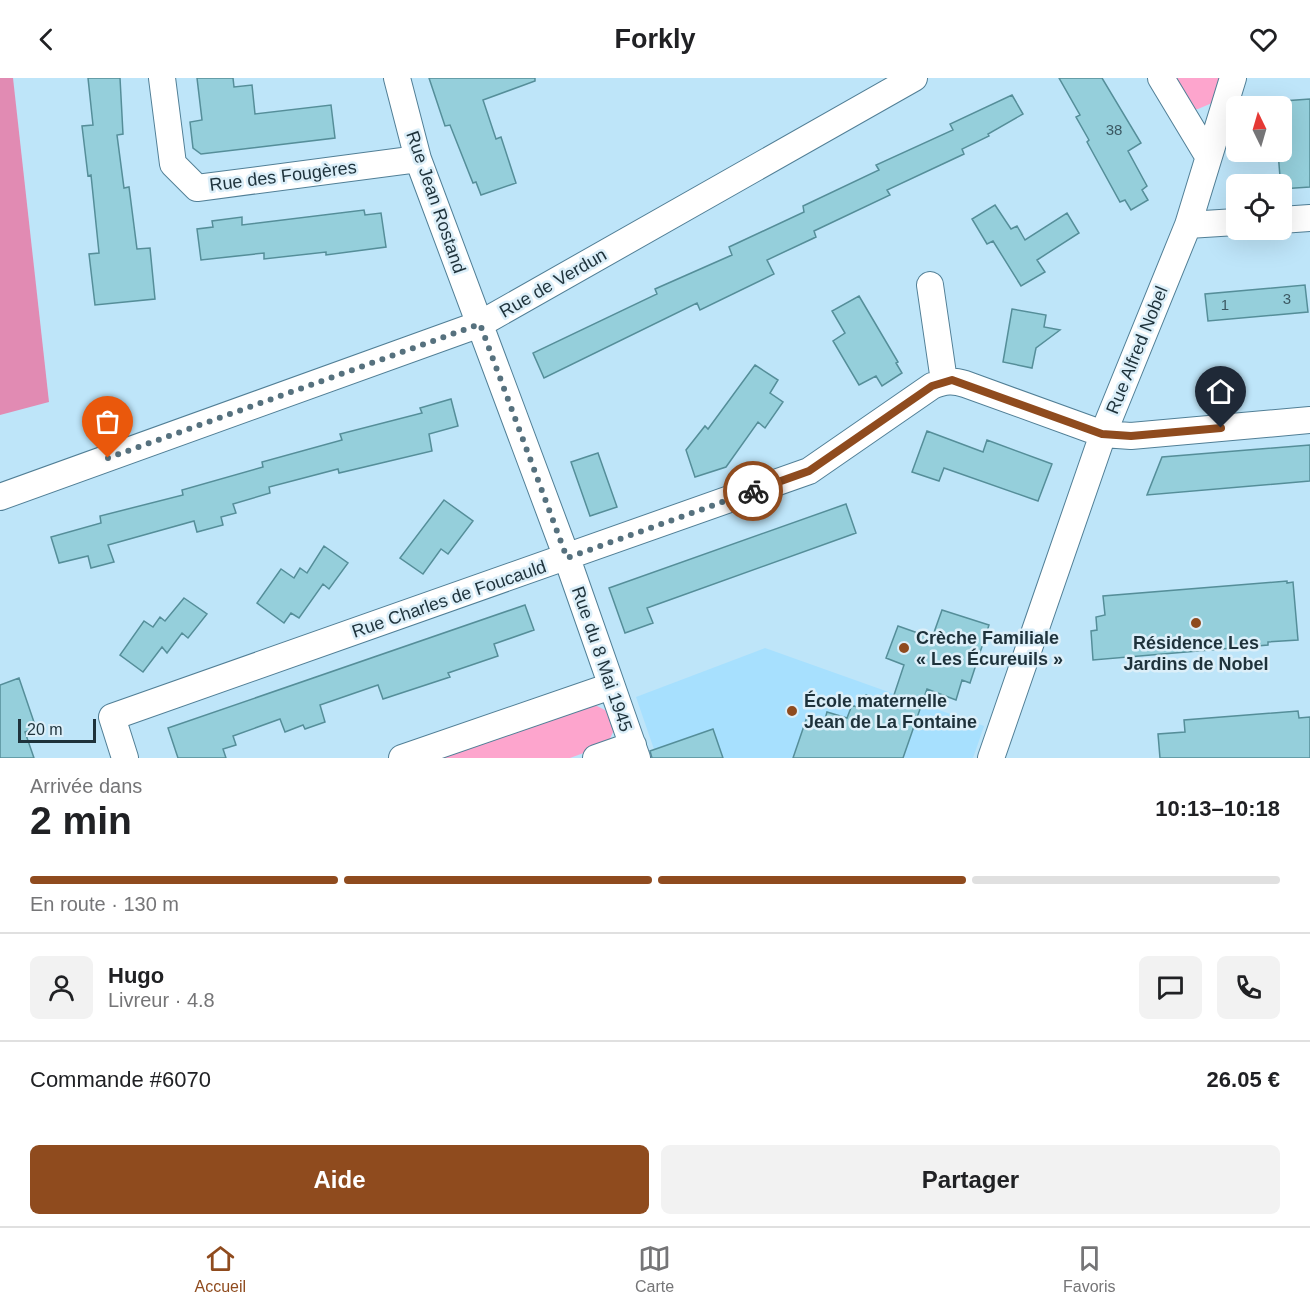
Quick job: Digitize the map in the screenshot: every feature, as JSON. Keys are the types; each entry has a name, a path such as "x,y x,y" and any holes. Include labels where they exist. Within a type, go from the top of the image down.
{"street":[{"name":"Rue des Fougères","path":"162,78 173,164 197,188 418,159"},
{"name":"Rue Jean Rostand","path":"397,78 418,159 480,324"},
{"name":"Rue de Verdun","path":"0,497 480,324 914,78"},
{"path":"1161,78 1208,156"},
{"name":"Rue Alfred Nobel","path":"991,758 1102,434 1188,225 1233,78"},
{"path":"1292,219 1310,218"},
{"path":"1188,225 1226,223"},
{"path":"930,285 944,381 952,380 965,384 1102,434 1131,436 1310,420"},
{"name":"Rue du 8 Mai 1945","path":"480,324 567,558 635,751"},
{"name":"Rue Charles de Foucauld","path":"125,758 112,717 809,471 932,386 944,381"},
{"path":"402,758 611,686"},
{"path":"596,758 635,751"}],"shaded area":[{"path":"0,78 13,78 49,402 0,415"},
{"path":"1172,78 1221,78 1212,103 1192,109"},
{"name":"École maternelle Jean de La Fontaine","path":"765,648 984,726 973,758 657,758 636,697"},
{"path":"591,703 605,710 612,723 613,732 609,741 600,747 570,758 428,758"}],"building":[{"path":"88,78 120,78 123,134 117,135 124,188 129,187 137,249 150,248 155,299 95,305 89,254 99,253 91,175 88,176 82,126 93,125"},
{"path":"197,78 233,78 234,87 252,85 255,114 331,105 335,138 201,154 193,148 190,122 202,120"},
{"path":"429,78 535,78 535,81 483,100 496,139 501,137 516,183 481,195 476,182 473,183 450,125 445,126"},
{"path":"1059,78 1102,78 1141,143 1128,151 1147,186 1142,190 1148,200 1131,210 1125,200 1120,202 1087,142 1089,140 1076,117 1080,115"},
{"path":"1012,95 1023,114 988,134 989,136 962,149 964,154 887,190 890,195 814,231 816,237 767,260 774,274 700,310 697,303 544,378 533,353 657,294 655,289 732,255 729,247 804,212 803,206 879,170 876,165 953,130 950,124"},
{"path":"1310,99 1310,187 1292,188 1292,174 1280,174 1279,162 1292,162 1292,100"},
{"path":"995,205 1011,229 1017,226 1025,240 1067,213 1079,233 1037,260 1045,272 1021,286 993,241 987,244 972,219"},
{"path":"364,210 365,215 381,213 386,247 326,255 326,252 264,259 264,253 201,260 197,229 213,227 212,221 242,217 242,225"},
{"path":"1305,285 1308,312 1208,321 1205,294"},
{"path":"859,296 898,362 896,363 902,373 882,386 876,376 859,385 833,341 845,333 832,311"},
{"path":"1012,309 1046,315 1044,327 1060,330 1036,348 1032,368 1003,362"},
{"path":"755,365 778,380 770,393 783,402 765,428 758,422 726,467 695,477 686,450 705,426 708,429"},
{"path":"451,399 458,426 429,434 432,451 339,473 338,469 269,487 270,493 233,504 236,513 221,517 223,525 197,532 194,521 108,545 114,562 91,568 88,556 59,563 51,537 101,523 100,516 183,495 182,490 263,467 262,462 342,440 340,434 422,413 420,408"},
{"path":"927,431 983,452 987,440 1052,464 1038,501 944,468 939,481 912,472"},
{"path":"1310,445 1310,481 1147,495 1162,457"},
{"path":"598,453 617,507 590,516 571,462"},
{"path":"444,500 473,521 448,554 441,549 423,574 400,558"},
{"path":"846,504 856,533 647,608 653,623 625,633 609,588"},
{"path":"324,546 348,563 329,589 323,584 299,618 291,613 284,623 257,603 281,569 294,578 300,568 307,573"},
{"name":"Résidence Les Jardins de Nobel","path":"1287,581 1287,583 1293,582 1298,640 1268,642 1268,645 1093,660 1091,631 1097,630 1096,617 1105,615 1103,596"},
{"path":"184,598 207,614 188,638 182,633 167,653 162,647 143,672 120,655 144,621 153,627 160,617 165,621"},
{"path":"525,605 534,630 494,644 498,656 448,673 450,677 383,699 378,685 320,705 325,722 305,729 303,725 285,732 280,719 233,736 236,745 223,749 226,758 178,758 168,728"},
{"path":"942,610 989,625 970,683 962,680 956,700 927,689 903,758 793,758 807,717 824,723 827,712 847,718 852,705 861,709 866,695 891,704 904,665 886,658 898,626 932,638"},
{"path":"19,678 36,728 25,732 34,758 0,758 0,685"},
{"path":"1298,711 1299,718 1310,717 1310,758 1160,758 1158,734 1185,732 1184,720"},
{"path":"713,729 723,758 652,758 650,751"}],"way so far":[{"path":"108,458 480,324 567,558 753,491"}],"place":[{"name":"Résidence Les Jardins de Nobel","path":"1196,623"},
{"name":"Crèche Familiale « Les Écureuils »","path":"904,648"},
{"name":"École maternelle Jean de La Fontaine","path":"792,711"}],"route":[{"path":"753,491 809,471 932,386 944,381 952,380 965,384 1102,434 1131,436 1221,428"}]}
